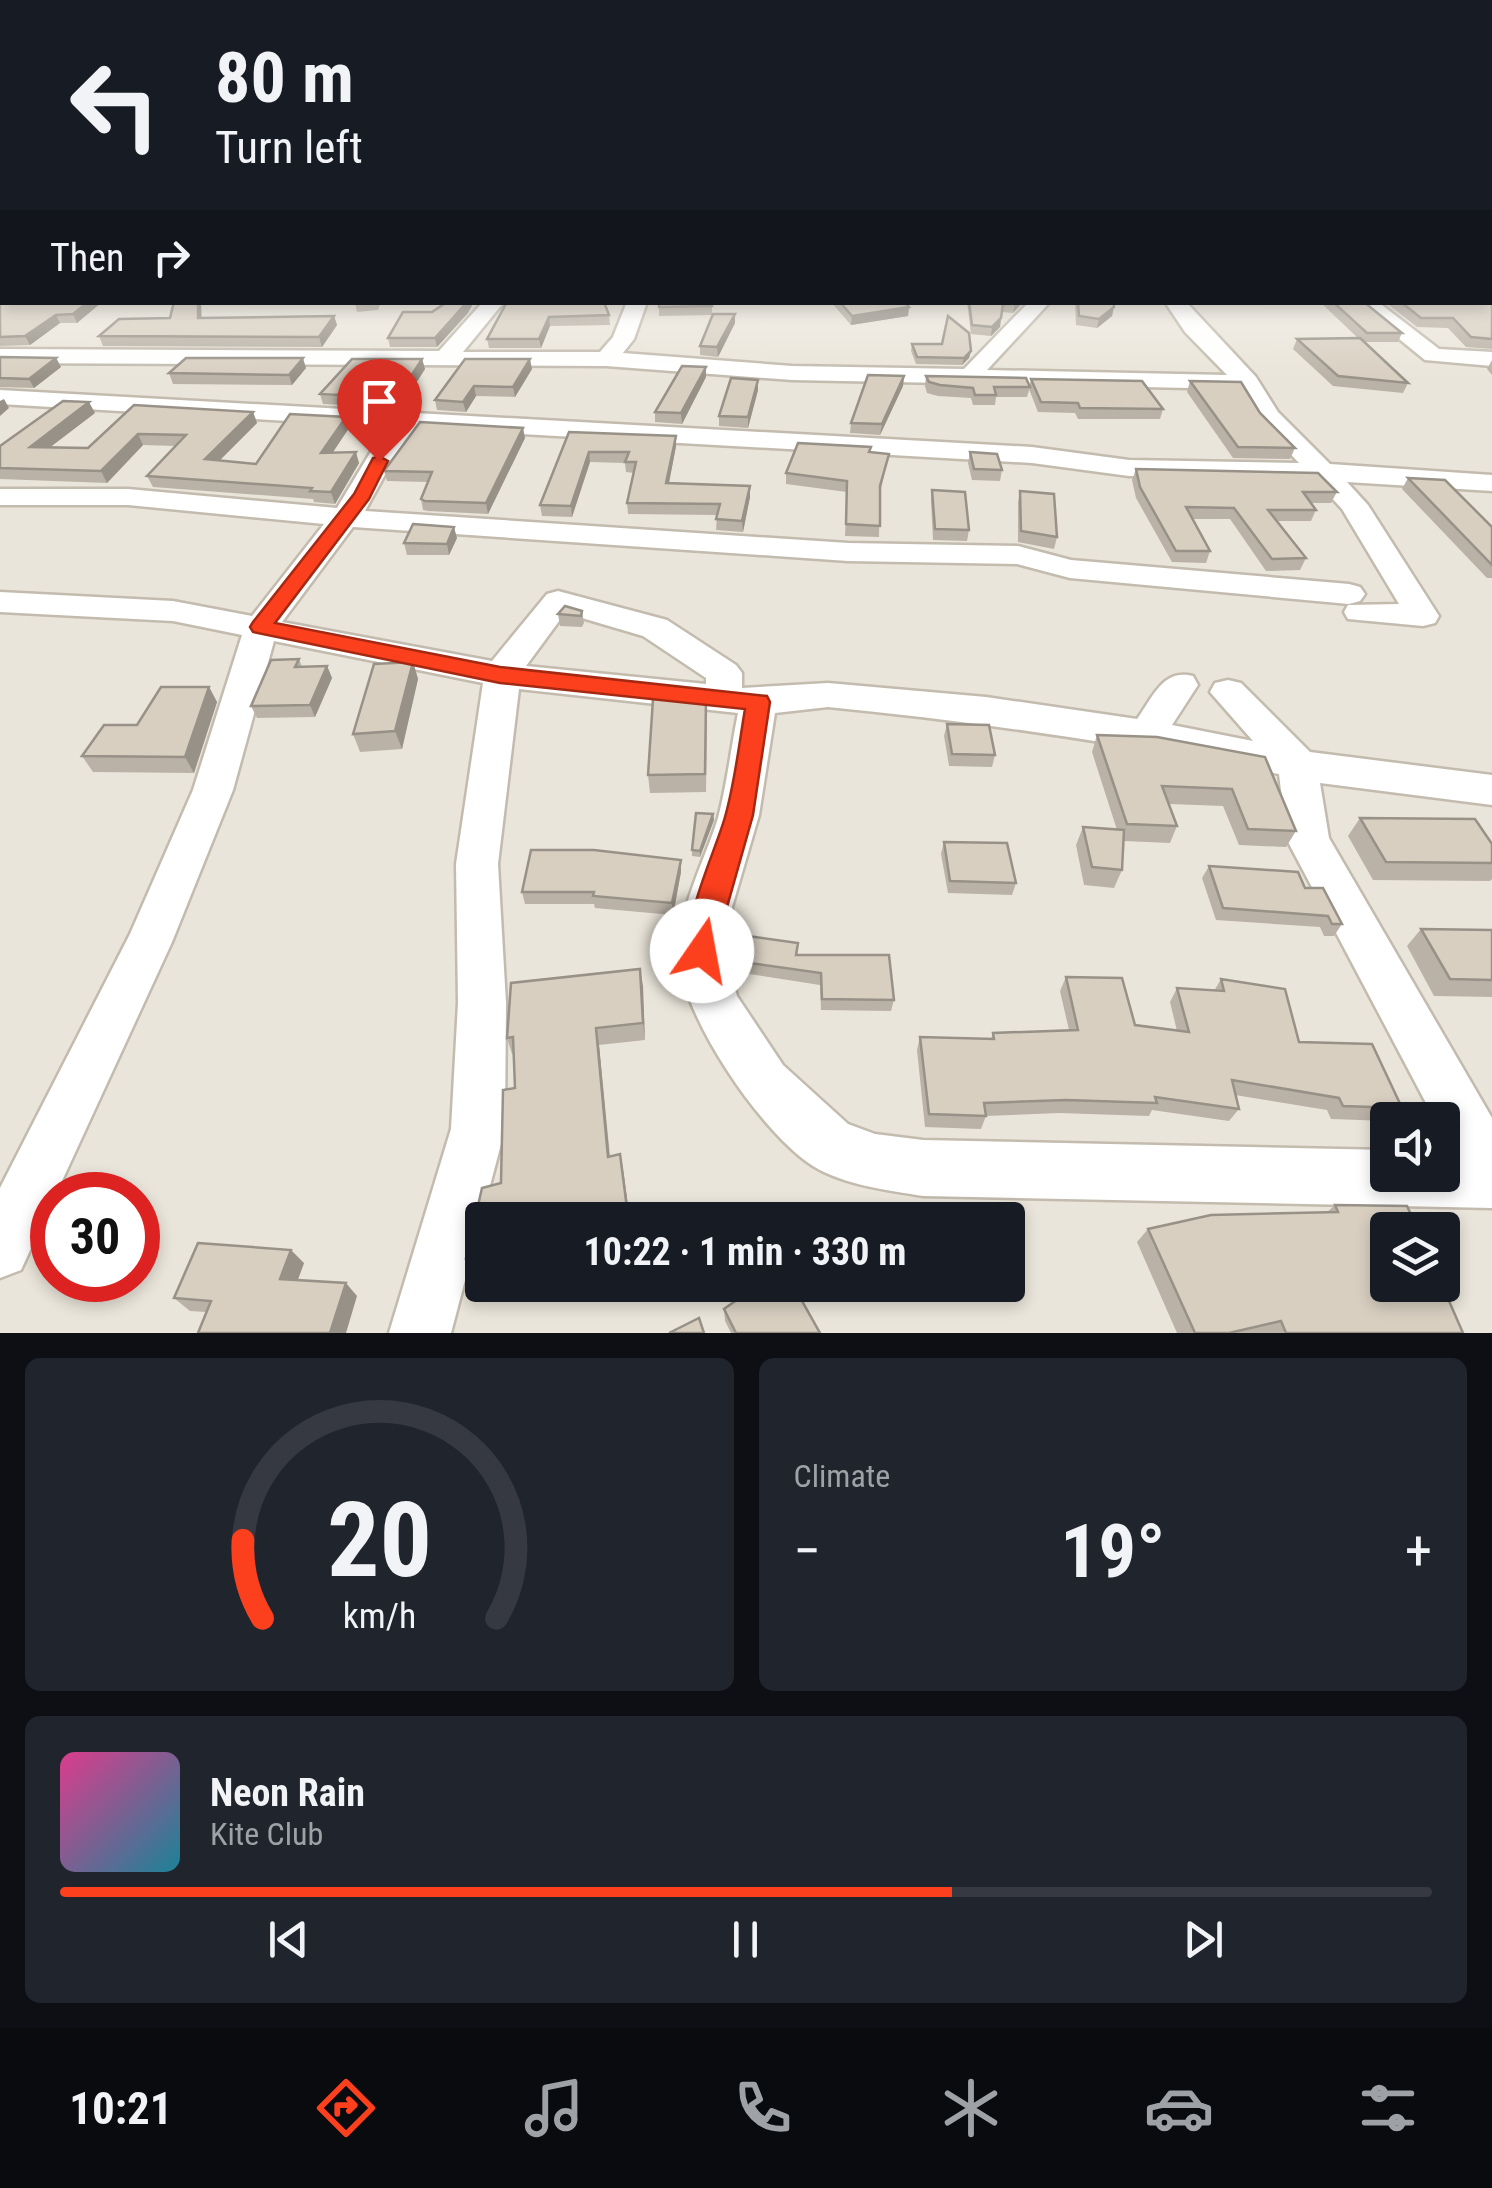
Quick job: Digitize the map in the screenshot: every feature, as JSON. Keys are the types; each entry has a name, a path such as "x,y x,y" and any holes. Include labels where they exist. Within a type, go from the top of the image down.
{"street":[{"path":"445,359 491,305"},
{"path":"606,359 623,339 636,305"},
{"path":"973,375 977,364 1004,343 1037,305"},
{"path":"0,497 128,497 848,552 1018,555 1070,569 1145,572 1423,616 1354,505 1268,416 1248,382 1193,327 1177,305"},
{"path":"1368,305 1433,355 1492,359"},
{"path":"0,356 606,359 792,373 1248,382"},
{"path":"0,396 1032,455 1128,468 1326,472 1492,483"},
{"path":"0,1248 149,942 185,858 213,790 261,627 371,481 386,448 412,420"},
{"path":"0,602 173,611 500,675 741,700 828,695 986,710 1147,734 1297,763 1492,790"},
{"path":"420,1333 478,1128 482,1002 477,864 501,699 500,675 558,602 655,628 724,674 741,700 739,815 710,908 702,951 715,1004 765,1082 831,1146 875,1161 923,1168 1492,1180"},
{"path":"1147,734 1180,685"},
{"path":"1228,692 1297,763 1308,840 1492,1171"}],"shaded area":[{"path":"0,305 1492,305 1492,1333 0,1333"}],"building":[{"path":"0,305 84,305 73,314 56,315 25,336 0,337"},
{"path":"173,305 198,305 198,318 334,316 319,337 99,336 119,319 170,318"},
{"path":"442,305 464,305 435,338 388,338 403,312 432,312"},
{"path":"505,305 605,305 609,315 549,317 539,339 487,339"},
{"path":"659,305 712,305 712,306"},
{"path":"843,305 909,307 852,316"},
{"path":"969,305 1003,305 1001,318 992,327 972,325"},
{"path":"1078,305 1114,305 1099,319 1079,316"},
{"path":"1336,305 1368,305 1402,333 1367,333"},
{"path":"1405,305 1492,305 1492,339 1471,337 1453,318 1421,318"},
{"path":"713,314 735,314 717,347 700,346"},
{"path":"948,316 969,333 971,351 964,358 917,357 912,344 942,344"},
{"path":"1360,338 1408,383 1338,376 1297,339"},
{"path":"0,357 56,358 29,379 0,378"},
{"path":"186,358 303,358 289,375 169,373"},
{"path":"352,359 422,359 397,398 320,394"},
{"path":"465,359 530,359 513,387 474,386 463,402 435,400"},
{"path":"682,366 706,367 681,413 655,412"},
{"path":"868,375 904,376 882,424 851,423"},
{"path":"926,376 1026,378 1030,387 994,387 996,395 975,395 973,388 940,385 929,382"},
{"path":"731,378 758,380 748,417 719,416"},
{"path":"1031,379 1142,381 1163,409 1080,408 1078,403 1041,402"},
{"path":"1190,381 1241,382 1260,413 1295,448 1238,447"},
{"path":"63,401 89,402 30,447 88,448 134,405 253,412 205,459 256,464 290,414 346,417 321,453 356,452 331,492 147,476 186,435 138,434 101,471 0,468 0,446"},
{"path":"420,422 523,428 486,503 425,501 421,499 432,472 384,471"},
{"path":"569,432 676,436 666,483 750,486 742,521 716,519 720,504 627,503 636,462 625,462 629,452 589,452 571,506 540,505"},
{"path":"798,443 871,447 869,452 889,454 880,486 880,526 846,524 847,481 786,473"},
{"path":"970,452 997,454 1002,470 974,469"},
{"path":"1136,469 1318,473 1337,492 1303,492 1316,510 1268,510 1306,558 1272,559 1234,508 1186,507 1210,551 1176,551 1140,487"},
{"path":"1408,478 1445,480 1492,527 1492,565"},
{"path":"932,490 965,492 969,530 935,529"},
{"path":"1020,491 1054,494 1057,537 1021,531"},
{"path":"413,524 454,527 447,544 404,543"},
{"path":"565,606 582,611 581,616 558,614"},
{"path":"299,659 295,667 327,666 310,705 251,706 271,660"},
{"path":"413,662 395,731 353,734 374,664"},
{"path":"161,687 209,687 185,757 82,756 104,725 137,725"},
{"path":"706,698 705,774 648,775 653,699"},
{"path":"947,724 989,725 995,755 952,754"},
{"path":"1097,735 1157,737 1265,757 1296,831 1248,829 1232,789 1162,786 1177,826 1127,824"},
{"path":"696,813 713,814 700,851 692,850"},
{"path":"1360,818 1475,819 1492,844 1492,863 1386,862"},
{"path":"1083,827 1124,830 1122,870 1092,867"},
{"path":"944,842 1007,843 1016,883 950,881"},
{"path":"531,850 594,850 681,860 672,903 593,896 594,892 522,892"},
{"path":"1209,866 1298,872 1305,888 1323,888 1342,924 1332,924 1328,916 1223,908"},
{"path":"1421,929 1492,930 1492,980 1450,979"},
{"path":"748,936 798,943 796,955 889,955 894,1000 822,999 821,973 743,962"},
{"path":"640,969 643,1023 596,1028 608,1157 620,1154 626,1202 479,1202 482,1188 501,1183 503,1090 515,1088 513,1037 507,1038 511,983"},
{"path":"1066,977 1122,978 1135,1025 1189,1032 1177,988 1224,991 1221,979 1285,989 1299,1042 1372,1044 1399,1102 1343,1106 1339,1098 1232,1080 1239,1109 1155,1097 1157,1103 984,1103 986,1116 929,1114 920,1037 994,1039 993,1033 1078,1030"},
{"path":"1335,1205 1407,1206 1410,1212 1370,1212 1370,1302 1449,1302 1463,1333 1286,1333 1281,1321 1229,1333 1195,1333 1148,1229 1211,1215 1338,1212"},
{"path":"198,1243 291,1250 280,1279 346,1283 330,1333 198,1333 211,1301 174,1298"},
{"path":"734,1302 803,1302 820,1333 736,1333 724,1309"},
{"path":"699,1318 704,1333 669,1333"}],"route":[{"path":"379,461 362,495 261,627 500,675 758,702 739,815 710,908 702,951"}]}
